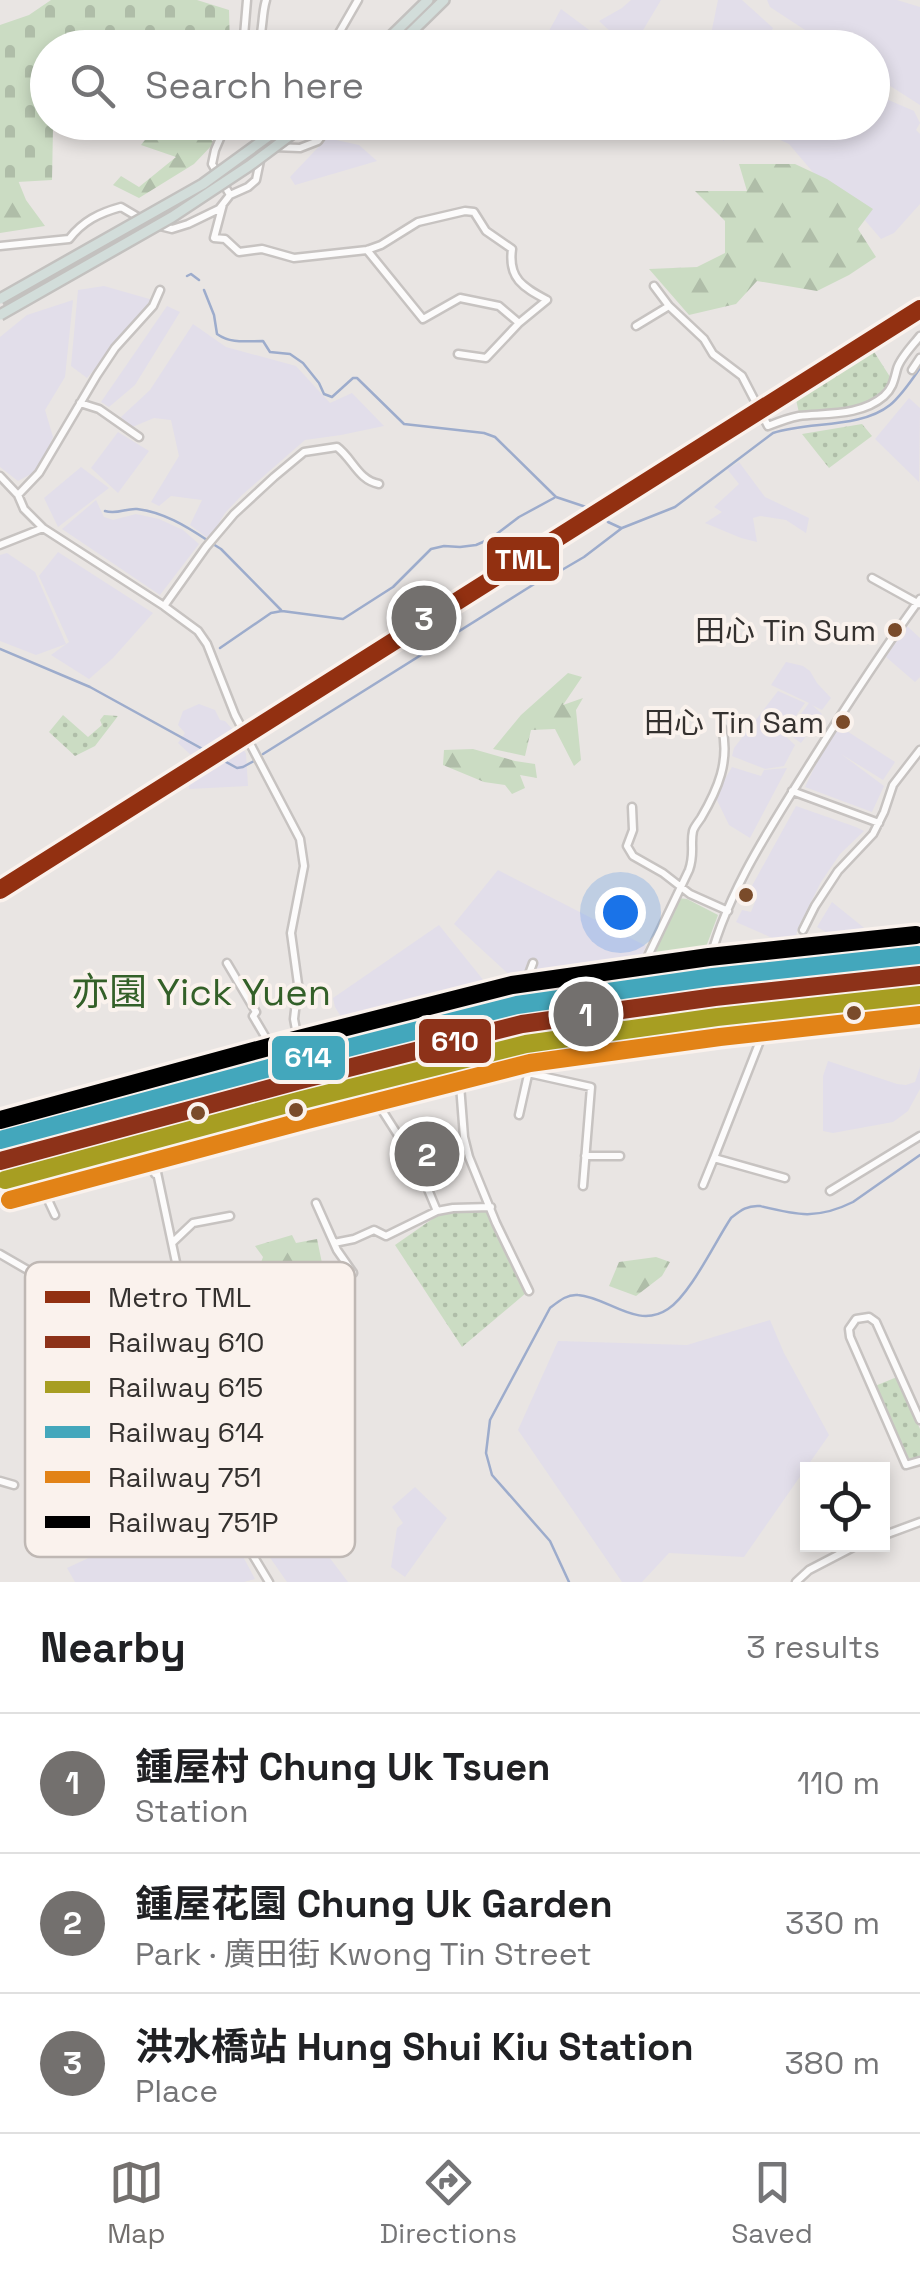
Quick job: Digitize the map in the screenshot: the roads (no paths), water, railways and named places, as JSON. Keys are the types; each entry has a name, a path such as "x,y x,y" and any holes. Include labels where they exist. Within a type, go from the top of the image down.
{"highway":[{"path":"397,30 428,0"},
{"path":"413,30 444,0"},
{"path":"0,299 203,184 263,140"},
{"path":"0,316 172,217 284,140"}],"main road":[{"path":"0,1173 141,1132 520,1037 920,988"},
{"path":"0,1181 148,1145 458,1059 920,998"},
{"path":"474,1020 477,1038"},
{"path":"520,1037 524,1048"},
{"path":"477,1038 488,1044"},
{"path":"462,1049 477,1038"},
{"path":"140,1106 141,1132 148,1145"}],"street":[{"path":"244,30 247,0"},
{"path":"262,30 266,0"},
{"path":"341,30 358,0"},
{"path":"219,140 212,164 230,195"},
{"path":"0,246 69,239 81,224 121,207 148,224 172,229 188,224 219,209 230,195 256,180 266,149 300,148 319,140"},
{"path":"223,204 214,238 225,239 238,252 262,249 294,258 367,250 418,222 474,212 486,231 512,249 510,264 524,287 548,300 519,323 486,358 458,354"},
{"path":"367,250 423,319 460,298 499,306 519,323"},
{"path":"654,286 714,354 742,376 768,426 798,416 869,406 892,386 897,379 897,366 920,336"},
{"path":"18,495 40,473 80,402 116,348 153,306 160,290"},
{"path":"636,326 670,306"},
{"path":"912,370 920,358"},
{"path":"80,402 100,409 139,436"},
{"path":"164,606 234,514 304,452 337,447 361,476 379,484"},
{"path":"0,476 43,528 198,631 300,839 303,879 292,934 298,984 294,1019 297,1035 317,1078 331,1084"},
{"path":"0,545 43,528"},
{"path":"705,1026 708,970 728,911 760,846 849,700 919,602 872,578"},
{"path":"636,981 693,859 694,829 720,786 726,748 722,728"},
{"path":"803,930 826,887 873,834 893,785 920,750"},
{"path":"792,792 879,824"},
{"path":"632,807 627,846 633,856 690,894 728,911"},
{"path":"227,963 279,1060 294,1066 309,1058"},
{"path":"364,1046 474,1020 514,1006 533,964"},
{"path":"703,1185 769,1017"},
{"path":"519,1115 530,1066 524,1048"},
{"path":"458,1059 464,1138 474,1174 529,1291"},
{"path":"528,1073 591,1087 583,1186"},
{"path":"301,1091 317,1078"},
{"path":"0,1142 182,1096 182,1090"},
{"path":"380,1107 419,1168 437,1211"},
{"path":"830,1191 920,1136"},
{"path":"148,1145 176,1262"},
{"path":"585,1156 620,1156"},
{"path":"714,1158 785,1178"},
{"path":"35,1172 55,1215"},
{"path":"316,1203 346,1262"},
{"path":"334,1243 372,1230 383,1236 394,1234 437,1211 491,1207"},
{"path":"172,1243 193,1224 230,1216"},
{"path":"0,1254 25,1268"},
{"path":"920,1420 876,1322 866,1316 856,1319 850,1325 850,1338 906,1465 920,1460"},
{"path":"0,1481 14,1485"},
{"path":"890,1533 920,1522"},
{"path":"796,1582 809,1570 844,1552"},
{"path":"253,1557 270,1582"}],"waterway":[{"path":"187,276 191,274 199,280"},
{"path":"204,290 217,334 222,337 263,341 270,352 290,354 303,363 324,394 332,397 357,378 404,424 495,437 556,497 598,511 621,528"},
{"path":"263,754 539,581 584,557 622,528 675,507 773,433 878,413 898,397 920,368"},
{"path":"220,648 271,613 343,619 393,587 431,549 476,545 554,498"},
{"path":"105,511 137,509 156,513 207,540"},
{"path":"213,544 281,610"},
{"path":"0,649 90,687 237,768 254,761"},
{"path":"569,1582 550,1541 492,1475 486,1453 490,1420 550,1308 578,1295 634,1314 656,1315 685,1292 731,1218 741,1211 755,1206 796,1213 828,1211 853,1202 920,1155"}],"metro line":[{"name":"TML","path":"0,890 920,309"}],"rail line":[{"name":"751P","path":"0,1120 512,985 709,957 916,935"},
{"name":"614","path":"0,1140 517,1005 713,977 918,955"},
{"name":"610","path":"0,1161 522,1024 715,997 920,975"},
{"name":"615","path":"5,1180 526,1044 717,1017 920,995"},
{"name":"751","path":"10,1200 530,1063 920,1015"}],"place":[{"name":"洪水橋站 Hung Shui Kiu Station","path":"424,618"},
{"name":"田心 Tin Sum","path":"895,630"},
{"name":"田心 Tin Sam","path":"843,722"},
{"name":"鍾屋村 Chung Uk Tsuen","path":"586,1014"},
{"name":"鍾屋花園 Chung Uk Garden","path":"427,1154"}],"district":[{"name":"亦園 Yick Yuen","path":"201,992"}]}
